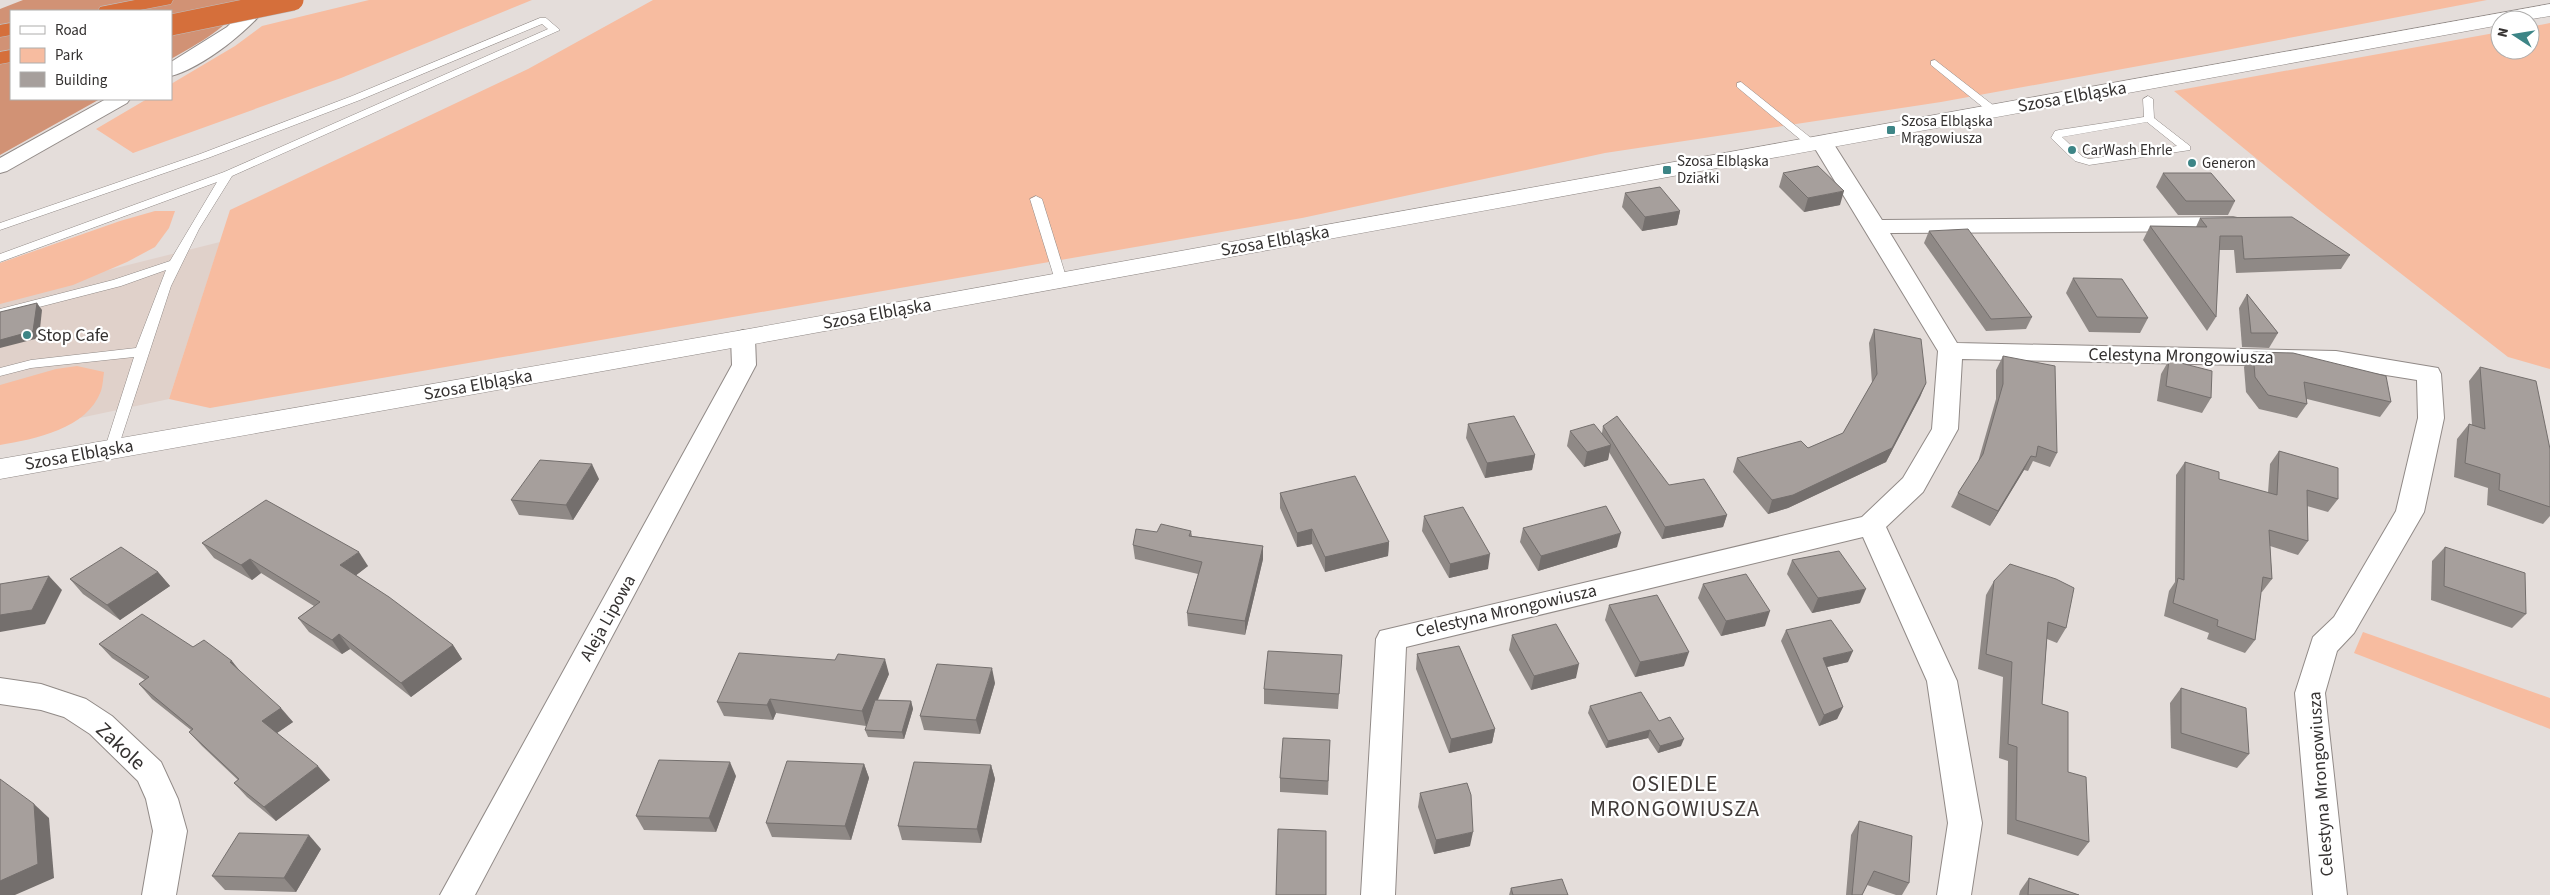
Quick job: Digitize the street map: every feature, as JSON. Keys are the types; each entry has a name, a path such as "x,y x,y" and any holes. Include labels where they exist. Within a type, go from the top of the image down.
{"highway":[{"path":"112,10 164,0"},
{"path":"172,25 293,0"}],"main road":[{"name":"Szosa Elbląska","path":"0,469 743,338 2550,10"}],"street":[{"path":"172,69 242,25 255,12 263,0"},
{"path":"0,167 118,100"},
{"path":"1817,143 1828,150 1950,351 1945,429 1913,485 1871,525 1942,681 1965,822 1954,895"},
{"path":"1876,227 2252,224"},
{"name":"Aleja Lipowa","path":"457,895 744,365 743,338"},
{"name":"Celestyna Mrongowiusza","path":"1950,351 2336,359 2429,374 2431,418 2410,512 2344,625 2324,645 2310,693 2330,895"},
{"name":"Celestyna Mrongowiusza","path":"1378,895 1391,638 1871,525"},
{"name":"Zakole","path":"0,690 41,697 75,708 101,724 150,772 162,799 170,831 159,895"}],"lane":[{"path":"0,226 213,152 356,98 543,20 555,30 228,174 0,258"},
{"path":"1935,63 1994,111"},
{"path":"1741,85 1817,143"},
{"path":"2148,99 2149,119 2186,148 2089,162 2079,159 2056,138 2059,133 2149,119"},
{"path":"110,450 142,352 175,263 208,204 228,174"},
{"path":"1036,199 1061,280"},
{"path":"0,313 117,283 175,263"},
{"path":"0,372 30,364 142,352"}],"shaded area":[{"path":"23,0 246,0 222,27 172,58 172,10 10,10 10,100 98,100 0,155 0,9"},
{"path":"220,242 169,399 0,435 0,297"}],"green space":[{"path":"369,0 532,0 341,78 133,153 96,129 145,100 172,100 172,83 235,46 262,26"},
{"path":"653,0 2487,0 1941,102 1605,153 1302,218 210,408 169,399 230,210 528,69"},
{"path":"2550,23 2550,369 2508,357 2318,209 2174,91 2490,34 2490,60 2540,60 2540,25"},
{"path":"155,211 175,211 169,228 155,247 127,262 73,285 0,304 0,263 120,221"},
{"path":"77,366 104,372 101,391 94,404 84,415 58,430 44,435 0,445 0,385 56,369"},
{"path":"2363,632 2550,698 2550,729 2354,653"}],"building":[{"path":"1818,166 1844,191 1808,198 1783,173"},
{"path":"2163,173 2211,173 2235,201 2186,201"},
{"path":"1660,187 1680,211 1645,217 1625,193"},
{"path":"2292,217 2350,255 2244,259 2242,236 2220,236 2216,317 2150,226 2207,227 2200,218"},
{"path":"1968,229 2032,317 1991,319 1929,231"},
{"path":"2073,278 2122,279 2148,318 2097,317"},
{"path":"2247,294 2278,333 2251,333"},
{"path":"37,303 33,331 0,340 0,312"},
{"path":"1874,329 1921,339 1926,383 1892,448 1793,495 1772,500 1737,458 1801,441 1808,448 1843,433 1877,374"},
{"path":"2253,352 2293,353 2386,376 2391,402 2304,382 2307,404 2268,395 2255,377"},
{"path":"2003,356 2055,366 2057,453 2038,446 2036,457 2031,456 1998,511 1958,493 1983,454 2003,384"},
{"path":"2169,360 2212,371 2211,398 2166,386"},
{"path":"2480,367 2536,381 2550,449 2550,507 2499,490 2500,474 2465,463 2469,424 2485,429"},
{"path":"1514,416 1535,455 1487,463 1468,424"},
{"path":"1617,416 1669,485 1704,479 1727,515 1665,527 1603,426"},
{"path":"1594,424 1611,445 1587,452 1570,431"},
{"path":"2279,451 2338,468 2338,499 2307,490 2308,541 2269,530 2272,579 2263,577 2255,640 2217,626 2218,620 2173,603 2178,578 2184,580 2185,462 2219,472 2219,479 2277,495"},
{"path":"540,460 592,464 566,505 511,500"},
{"path":"1355,476 1389,542 1325,557 1312,529 1297,533 1280,493"},
{"path":"266,500 359,552 340,565 389,597 453,645 401,683 339,634 332,640 298,618 320,602 250,559 241,565 202,543"},
{"path":"1606,506 1621,533 1541,556 1523,528"},
{"path":"1463,507 1490,554 1450,564 1424,516"},
{"path":"1161,524 1191,531 1189,536 1263,546 1245,621 1187,613 1202,562 1133,545 1136,529 1157,532"},
{"path":"121,547 158,572 107,605 70,579"},
{"path":"2445,547 2525,573 2526,614 2444,586"},
{"path":"1839,551 1866,589 1818,598 1792,560"},
{"path":"2010,564 2056,579 2074,588 2066,628 2048,622 2042,704 2068,712 2068,772 2086,777 2089,842 2016,820 2017,747 2008,744 2012,662 1986,654 1994,581"},
{"path":"1746,574 1770,611 1726,621 1703,584"},
{"path":"49,576 32,610 0,615 0,584"},
{"path":"1657,595 1689,652 1640,662 1609,605"},
{"path":"142,614 193,647 204,640 232,661 230,662 281,708 262,721 318,766 264,807 234,783 239,779 189,732 193,729 139,684 149,677 99,644"},
{"path":"1831,620 1853,651 1823,658 1843,707 1824,715 1786,630"},
{"path":"1556,624 1579,664 1534,676 1512,635"},
{"path":"1459,646 1495,729 1451,739 1417,654"},
{"path":"1268,651 1342,655 1339,694 1264,689"},
{"path":"739,653 835,660 838,654 885,659 862,711 770,699 767,705 717,702"},
{"path":"937,664 992,668 976,720 920,716"},
{"path":"2181,688 2246,708 2249,754 2181,733"},
{"path":"1641,692 1659,721 1670,717 1684,739 1660,746 1650,730 1608,741 1590,706"},
{"path":"875,700 911,701 902,732 865,730"},
{"path":"1283,738 1330,740 1328,781 1280,778"},
{"path":"659,760 730,762 709,818 636,816"},
{"path":"787,761 864,764 845,826 766,823"},
{"path":"914,762 991,765 977,829 898,826"},
{"path":"0,779 34,804 38,864 0,881"},
{"path":"1467,783 1471,795 1473,832 1436,840 1420,793"},
{"path":"1859,821 1912,836 1909,883 1874,871 1862,895 1852,895"},
{"path":"1278,829 1326,831 1326,895 1276,895"},
{"path":"239,833 309,835 284,878 212,876"},
{"path":"2029,878 2079,895 2028,895"},
{"path":"1562,879 1568,895 1513,895 1511,888"}],"place":[{"name":"Szosa Elbląska Mrągowiusza","path":"1891,130"},
{"name":"CarWash Ehrle","path":"2072,150"},
{"name":"Generon","path":"2192,163"},
{"name":"Szosa Elbląska Działki","path":"1667,170"},
{"name":"Stop Cafe","path":"27,335"}],"district":[{"name":"OSIEDLE MRONGOWIUSZA","path":"1675,796"}]}
